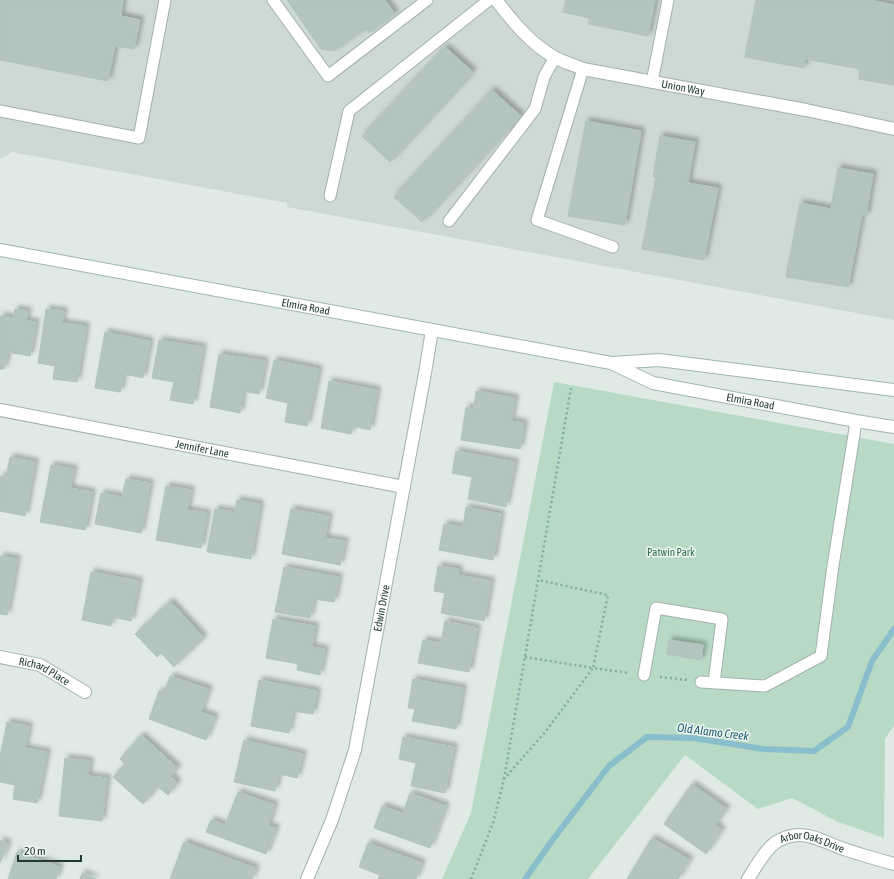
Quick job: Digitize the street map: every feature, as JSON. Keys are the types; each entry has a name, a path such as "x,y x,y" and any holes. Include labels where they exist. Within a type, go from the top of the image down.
{"street":[{"name":"Union Way","path":"496,0 513,22 534,43 555,57 583,69 806,110 894,129"},
{"name":"Elmira Road","path":"0,250 611,364 653,383 894,427"},
{"name":"Edwin Drive","path":"307,879 332,820 355,750 432,330"},
{"name":"Elmira Road","path":"611,364 659,360 894,390"},
{"name":"Jennifer Lane","path":"0,410 404,486"},
{"name":"Richard Place","path":"0,657 40,665 85,692"},
{"name":"Arbor Oaks Drive","path":"748,879 767,851 775,843 782,838 800,835 812,837 840,848 894,864"}],"lane":[{"path":"0,111 139,138 165,0"},
{"path":"273,0 328,76 413,4 427,0"},
{"path":"330,196 350,111 489,0"},
{"path":"652,82 668,0"},
{"path":"449,221 535,109 544,78 555,57"},
{"path":"583,69 537,220 613,247"},
{"path":"701,682 765,686 821,656 833,566 856,421"},
{"path":"644,675 656,608 722,619 714,683"}],"path":[{"path":"471,879 493,823 504,779 571,388"},
{"path":"504,779 546,731 593,668 608,595 538,580"},
{"path":"525,657 593,668 701,682"}],"shaded area":[{"path":"0,0 894,0 894,320 287,207 287,203 12,152 0,159"}],"green space":[{"name":"Patwin Park","path":"554,382 894,444 894,725 885,739 884,838 838,822 792,798 758,809 685,755 588,879 442,879 471,813"}],"building":[{"path":"0,0 123,0 121,16 140,20 134,49 115,46 108,81 0,60"},
{"path":"287,0 385,0 395,14 369,33 366,29 334,51 321,49"},
{"path":"566,0 655,0 648,36 589,24 589,18 563,12"},
{"path":"756,0 870,0 894,5 894,85 859,79 860,69 805,59 804,68 745,57"},
{"path":"445,47 473,72 390,162 362,136"},
{"path":"492,90 521,116 422,222 394,197"},
{"path":"586,121 641,131 625,225 568,216"},
{"path":"660,136 695,142 688,183 718,188 704,260 642,249 656,177 653,177"},
{"path":"838,168 873,174 866,216 862,215 848,287 786,277 800,203 831,209"},
{"path":"15,309 28,311 26,321 36,322 30,356 8,352 4,369 0,369 0,316 14,318"},
{"path":"46,309 64,311 62,323 86,326 77,382 53,379 55,366 38,363"},
{"path":"105,332 150,341 143,378 124,374 120,392 95,388"},
{"path":"159,340 203,347 193,404 170,400 174,382 152,378"},
{"path":"219,354 265,361 259,394 243,391 240,413 210,407"},
{"path":"274,360 319,369 307,426 285,422 288,403 266,398"},
{"path":"329,381 377,390 370,430 353,426 351,434 321,428"},
{"path":"476,391 515,398 511,421 524,423 520,449 461,440 466,407 474,408"},
{"path":"456,451 515,462 506,507 468,499 472,477 452,473"},
{"path":"10,457 35,462 25,516 0,511 0,476 6,477"},
{"path":"51,465 74,469 70,488 92,492 85,530 40,522"},
{"path":"126,479 150,483 141,533 95,524 101,493 122,497"},
{"path":"166,486 191,490 187,510 207,513 201,548 156,540"},
{"path":"237,500 260,504 251,559 207,552 215,509 235,512"},
{"path":"466,507 501,514 493,560 439,550 444,524 463,527"},
{"path":"291,509 329,516 325,538 345,541 340,565 282,554"},
{"path":"0,556 17,559 7,615 0,614"},
{"path":"438,566 459,569 458,575 491,581 484,621 441,613 445,593 434,591"},
{"path":"284,567 339,577 334,602 314,599 310,618 275,612"},
{"path":"91,572 139,581 131,621 112,617 111,626 82,620"},
{"path":"170,601 204,638 174,667 161,653 157,657 135,634"},
{"path":"273,619 315,626 312,647 325,649 320,675 297,670 298,664 266,658"},
{"path":"445,621 477,628 469,672 418,663 423,640 441,643"},
{"path":"669,640 703,645 701,660 667,654"},
{"path":"170,676 209,689 201,712 215,717 206,740 149,719 159,691 164,693"},
{"path":"413,679 463,688 456,729 412,721 415,709 408,708"},
{"path":"259,680 317,691 313,714 293,711 289,733 251,726"},
{"path":"7,722 29,726 25,748 47,752 37,803 13,799 15,785 0,782 0,757"},
{"path":"141,735 178,768 171,776 178,783 168,795 158,787 143,804 113,777 125,764 120,759"},
{"path":"403,737 454,747 445,793 411,786 416,763 399,759"},
{"path":"244,740 303,754 297,778 279,774 275,791 234,782"},
{"path":"65,758 90,761 88,776 107,778 102,821 59,816"},
{"path":"692,784 727,809 715,825 722,830 706,854 664,824"},
{"path":"238,792 275,805 268,826 276,828 266,854 206,832 211,820 225,825"},
{"path":"410,793 446,806 430,848 374,828 382,806 403,813"},
{"path":"652,838 690,860 678,879 627,879"},
{"path":"0,840 8,844 0,863"},
{"path":"184,842 256,868 252,879 170,879"},
{"path":"368,843 422,863 416,879 378,879 380,875 359,867"},
{"path":"17,852 60,867 56,879 8,879"},
{"path":"82,873 96,879 80,879"}],"waterway":[{"name":"Old Alamo Creek","path":"525,879 609,766 647,737 693,738 764,749 814,751 848,727 872,661 894,629"}]}
